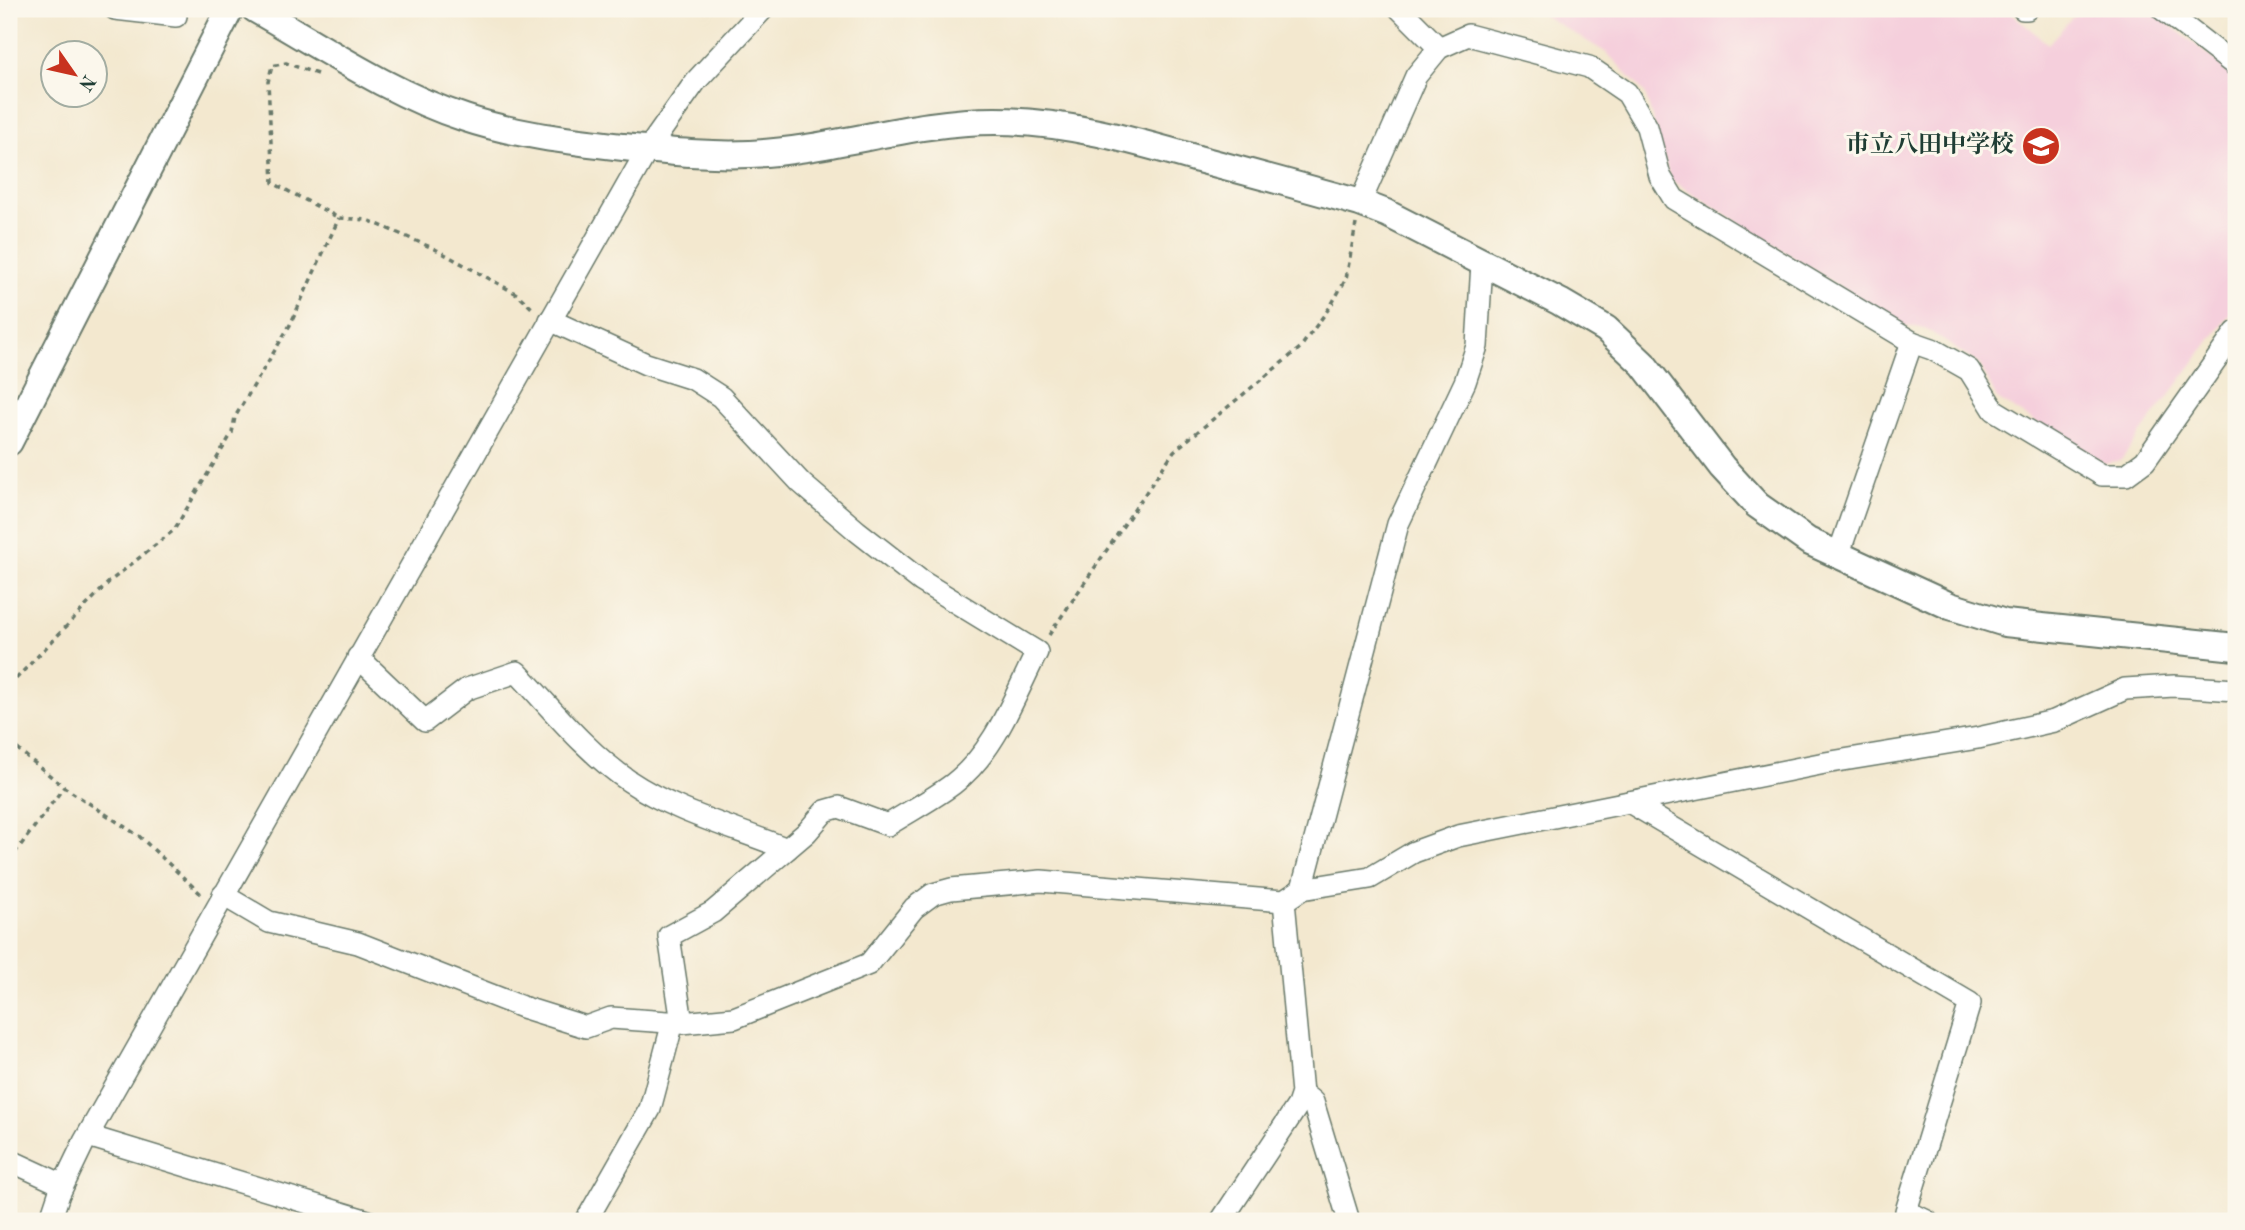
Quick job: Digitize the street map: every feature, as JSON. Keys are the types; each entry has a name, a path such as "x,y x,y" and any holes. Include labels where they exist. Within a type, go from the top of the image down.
{"street":[{"path":"115,9 176,16"},
{"path":"9,442 230,9"},
{"path":"255,9 378,78 464,118 524,133 699,155 750,154 817,147 932,124 995,121 1051,124 1119,136 1360,203 1386,213 1606,329 1643,364 1722,467 1756,505 1808,541 1950,606 2005,622 2236,647"},
{"path":"50,1221 63,1185 88,1136 219,901 648,149 696,81 763,9"},
{"path":"1400,9 1439,48"},
{"path":"2162,9 2236,66"},
{"path":"1360,203 1416,76 1439,48 1468,35 1589,67 1627,93 1647,127 1660,176 1674,200 1912,342 1932,349 1969,370 1994,410 2102,475 2126,475 2145,461 2236,332"},
{"path":"1221,1221 1298,1105 1302,1093 1293,895 1398,524 1465,382 1477,346 1482,263"},
{"path":"550,320 646,364 693,379 721,397 801,483 857,531 921,581 1037,652 996,733 977,760 954,783 888,825 839,807 825,811 787,849 713,912 669,936 678,1022 650,1109 586,1221"},
{"path":"1838,556 1912,342"},
{"path":"358,657 425,721 467,689 517,672 604,761 629,781 655,797 787,849"},
{"path":"219,901 269,922 359,943 522,1007 586,1027 611,1018 678,1022 734,1018 869,964 914,908 933,894 951,889 1041,881 1293,895 1370,878 1414,852 1458,836 2054,721 2125,689 2174,686 2236,690"},
{"path":"1629,802 1970,1003 1906,1211 1927,1221"},
{"path":"1302,1093 1313,1102 1349,1221"},
{"path":"88,1136 368,1221"},
{"path":"9,1160 63,1185"}],"path":[{"path":"324,77 286,63 272,66 268,82 274,183 339,218 368,220 437,250 517,294 550,320"},
{"path":"1037,652 1174,451 1300,348 1330,307 1346,279 1360,203"},
{"path":"9,686 109,582 174,530 232,433 235,417 290,325 339,218"},
{"path":"9,742 64,787 139,836 219,901"},
{"path":"9,861 64,787"}],"shaded area":[{"path":"1533,9 2006,9 2048,44 2080,9 2149,9 2236,76 2236,306 2121,460 2105,464 1997,399 1980,365 1925,328 1902,326 1670,179 1645,93 1607,53"}],"place":[{"name":"市立八田中学校","path":"2041,146"}]}
